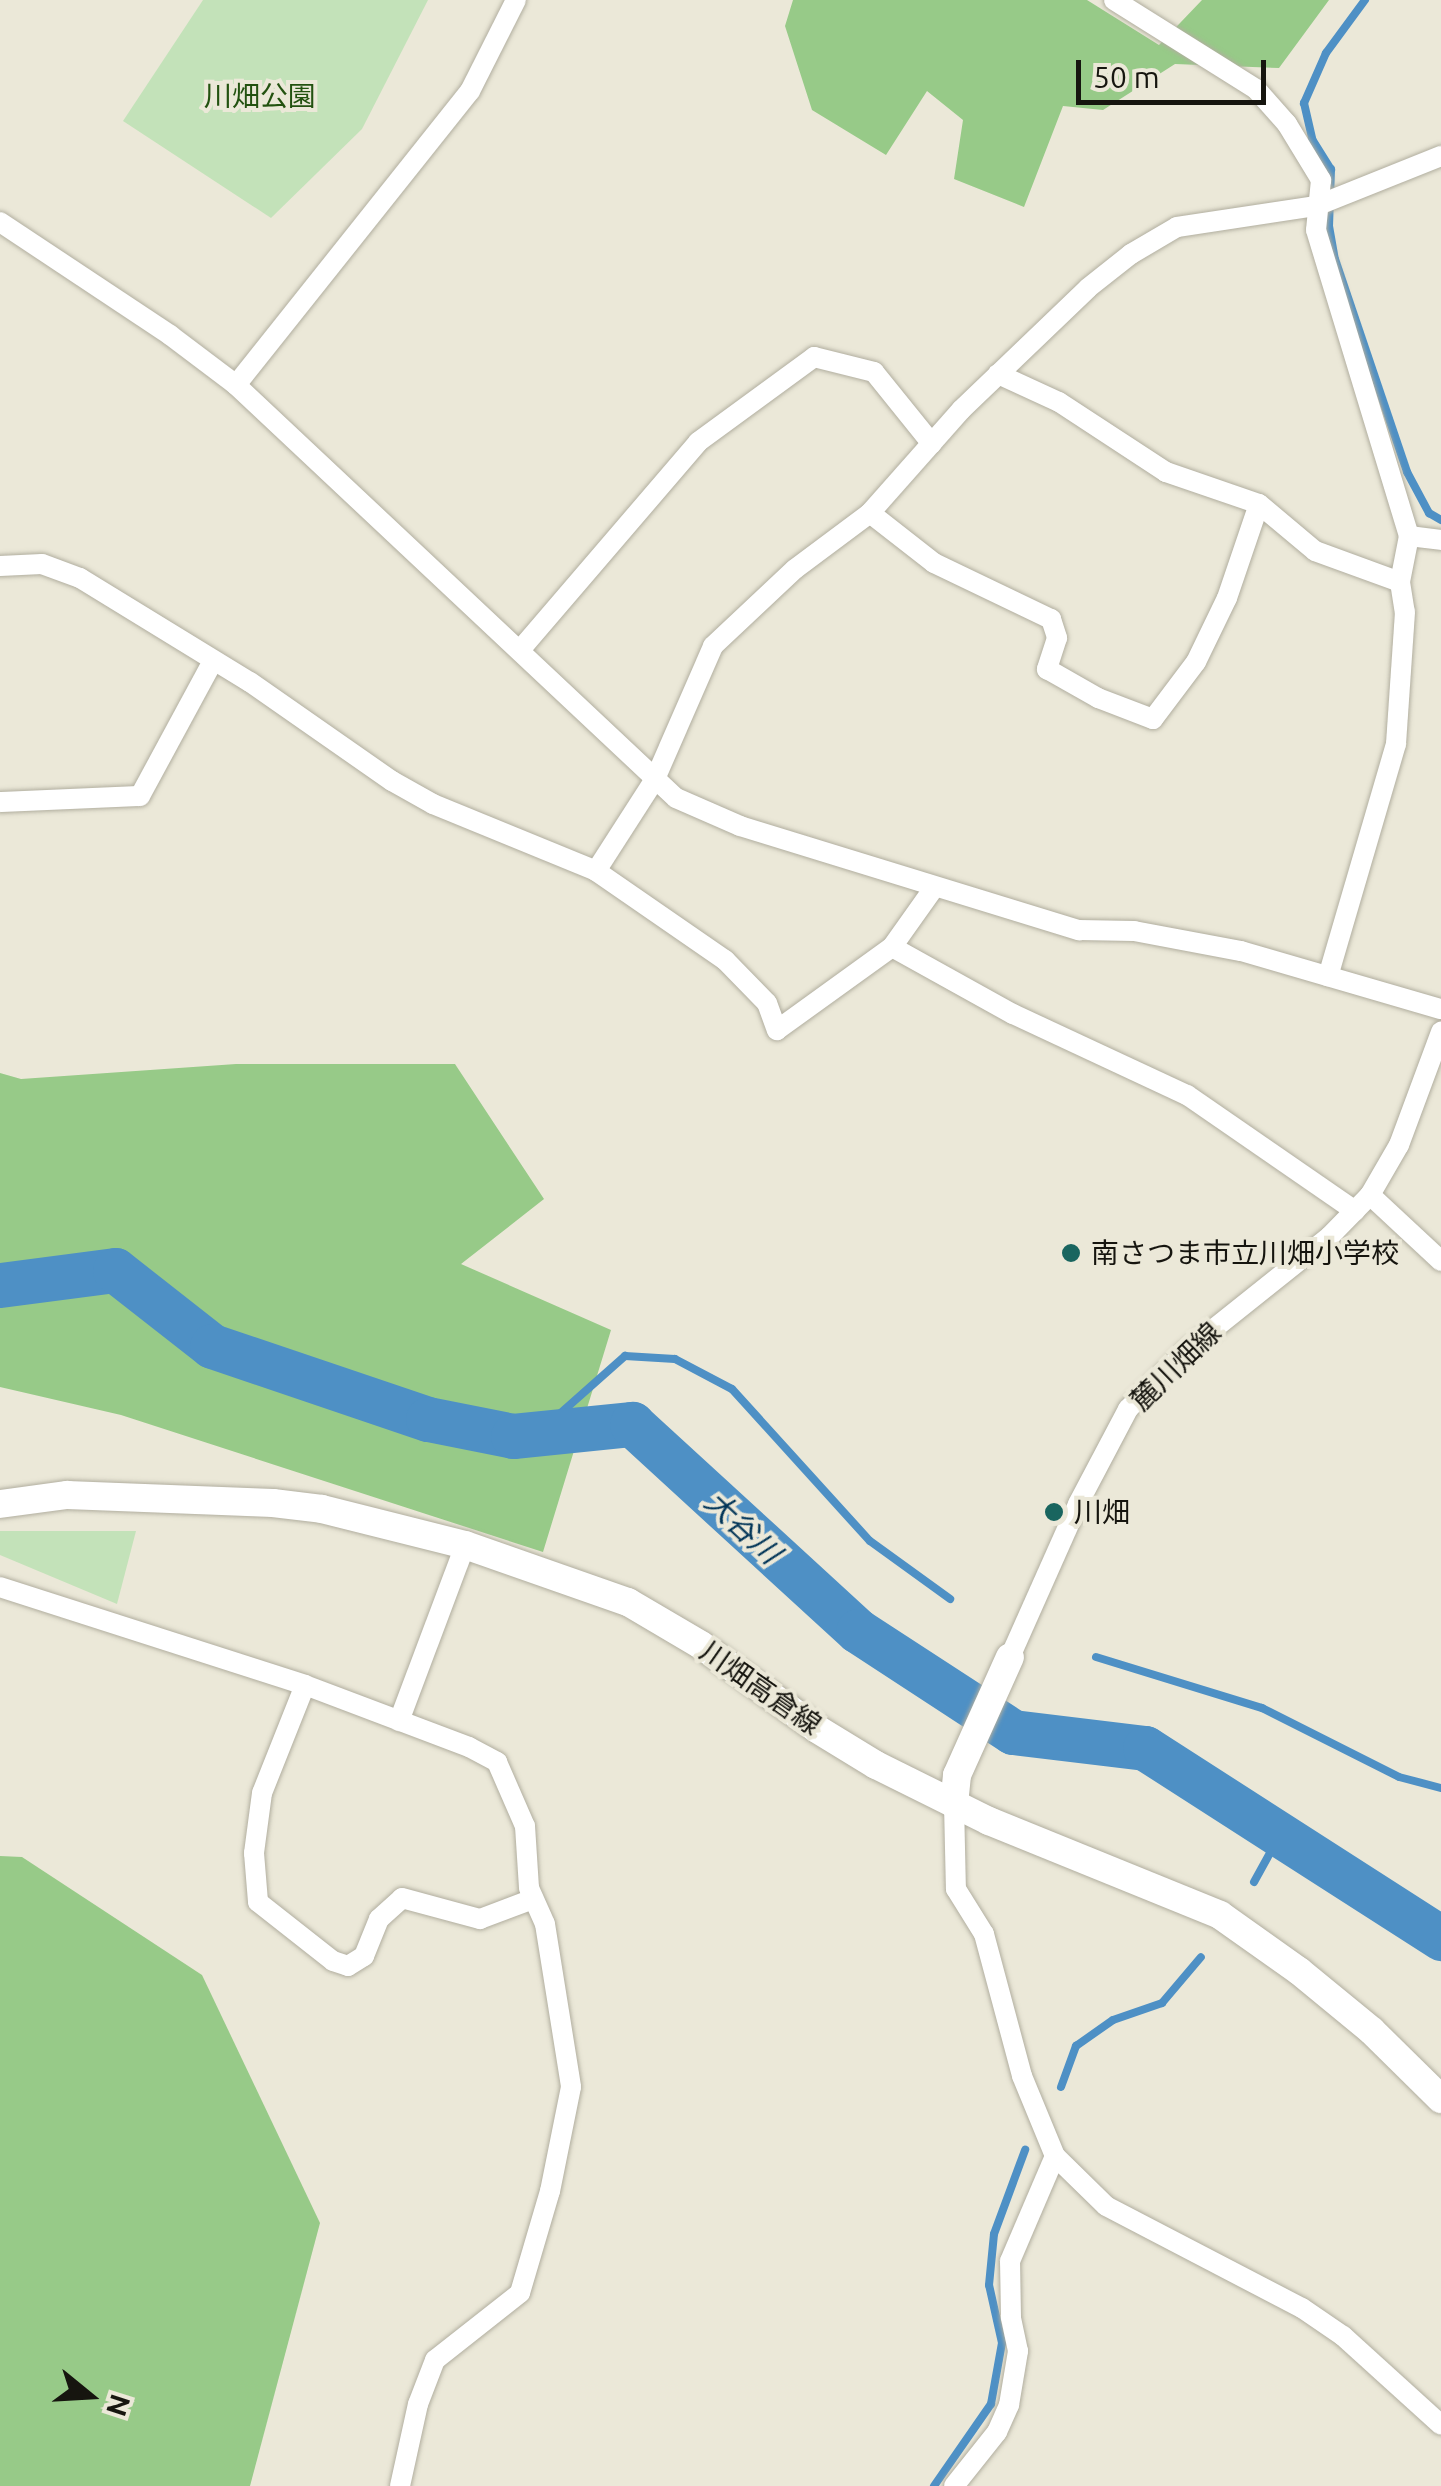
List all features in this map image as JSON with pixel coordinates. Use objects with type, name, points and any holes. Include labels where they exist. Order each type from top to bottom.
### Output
[{"type":"street","points":[[236,384],[470,91],[516,0]]},
{"type":"street","points":[[1114,0],[1256,88],[1287,124],[1321,180],[1316,230],[1408,536],[1400,582],[1405,612],[1391,770],[1328,976]]},
{"type":"street","points":[[596,871],[654,779],[714,646],[796,569],[870,513],[998,374],[1088,288],[1131,254],[1177,227],[1316,206],[1441,156]]},
{"type":"street","points":[[0,222],[128,306],[236,384],[676,798],[740,826],[1079,930],[1134,931],[1187,940],[1441,1009]]},
{"type":"street","points":[[520,650],[698,442],[814,358],[874,372],[932,444]]},
{"type":"street","points":[[998,374],[1059,402],[1166,472],[1259,504],[1316,551],[1400,582]]},
{"type":"street","points":[[870,513],[934,563],[1051,619],[1057,638],[1047,670],[1098,698],[1153,718],[1196,662],[1228,598],[1259,504]]},
{"type":"street","points":[[1408,536],[1441,540]]},
{"type":"street","points":[[0,566],[42,564],[60,568],[212,663],[250,682],[362,764],[434,804],[596,871],[724,960],[766,1003],[778,1030],[892,947],[934,888]]},
{"type":"street","points":[[0,802],[140,796],[212,663]]},
{"type":"street","points":[[892,947],[1013,1014],[1187,1095],[1363,1203],[1441,1261]]},
{"type":"street","name":"麓川畑線","points":[[954,1804],[957,1775],[1078,1504],[1128,1409],[1186,1351],[1363,1203],[1398,1144],[1441,1032]]},
{"type":"street","name":"川畑高倉線","points":[[0,1504],[67,1496],[273,1502],[393,1524],[628,1602],[701,1645],[832,1738],[954,1804],[1220,1915],[1299,1970],[1372,2031],[1441,2099]]},
{"type":"street","points":[[399,1721],[465,1545]]},
{"type":"street","points":[[0,1587],[304,1685],[497,1762],[525,1826],[533,1899],[544,1924],[571,2087],[550,2192],[520,2293],[435,2360],[418,2404],[400,2486]]},
{"type":"street","points":[[304,1685],[262,1793],[254,1853],[258,1902],[333,1961],[348,1966],[364,1956],[379,1920],[402,1898],[480,1919],[533,1899]]},
{"type":"street","points":[[954,1804],[956,1888],[984,1934],[1022,2076],[1055,2156],[1106,2206],[1302,2308],[1344,2336],[1441,2426]]},
{"type":"street","points":[[954,2486],[997,2432],[1009,2405],[1018,2351],[1011,2318],[1010,2261],[1055,2156]]},
{"type":"green space","name":"川畑公園","points":[[203,0],[428,0],[362,129],[271,218],[123,121]]},
{"type":"green space","points":[[793,0],[1087,0],[1159,45],[1202,0],[1329,0],[1279,68],[1175,64],[1103,110],[1063,106],[1024,207],[954,179],[963,120],[927,91],[886,155],[812,110],[785,26]]},
{"type":"green space","points":[[236,1064],[455,1064],[544,1199],[461,1264],[611,1330],[543,1552],[121,1415],[0,1387],[0,1073],[21,1079]]},
{"type":"green space","points":[[0,1531],[136,1531],[117,1604],[0,1555]]},
{"type":"green space","points":[[0,1856],[22,1857],[202,1975],[320,2223],[250,2486],[0,2486]]},
{"type":"waterway","points":[[1365,0],[1326,53],[1304,103],[1312,139],[1331,169],[1329,226],[1335,259],[1407,472],[1429,513],[1441,520]]},
{"type":"waterway","name":"大谷川","points":[[0,1285],[115,1270],[212,1346],[428,1419],[513,1436],[632,1424],[858,1631],[1013,1732],[1145,1748],[1441,1938]]},
{"type":"waterway","points":[[537,1434],[625,1356],[675,1359],[732,1389],[870,1541],[950,1599]]},
{"type":"waterway","points":[[1096,1657],[1262,1708],[1399,1777],[1441,1788]]},
{"type":"waterway","points":[[1254,1882],[1281,1833]]},
{"type":"waterway","points":[[1061,2087],[1076,2046],[1113,2020],[1162,2003],[1201,1957]]},
{"type":"waterway","points":[[934,2486],[991,2404],[1002,2343],[989,2285],[994,2234],[1025,2150]]},
{"type":"place","name":"南さつま市立川畑小学校","points":[[1071,1253]]},
{"type":"place","name":"川畑","points":[[1054,1512]]}]
